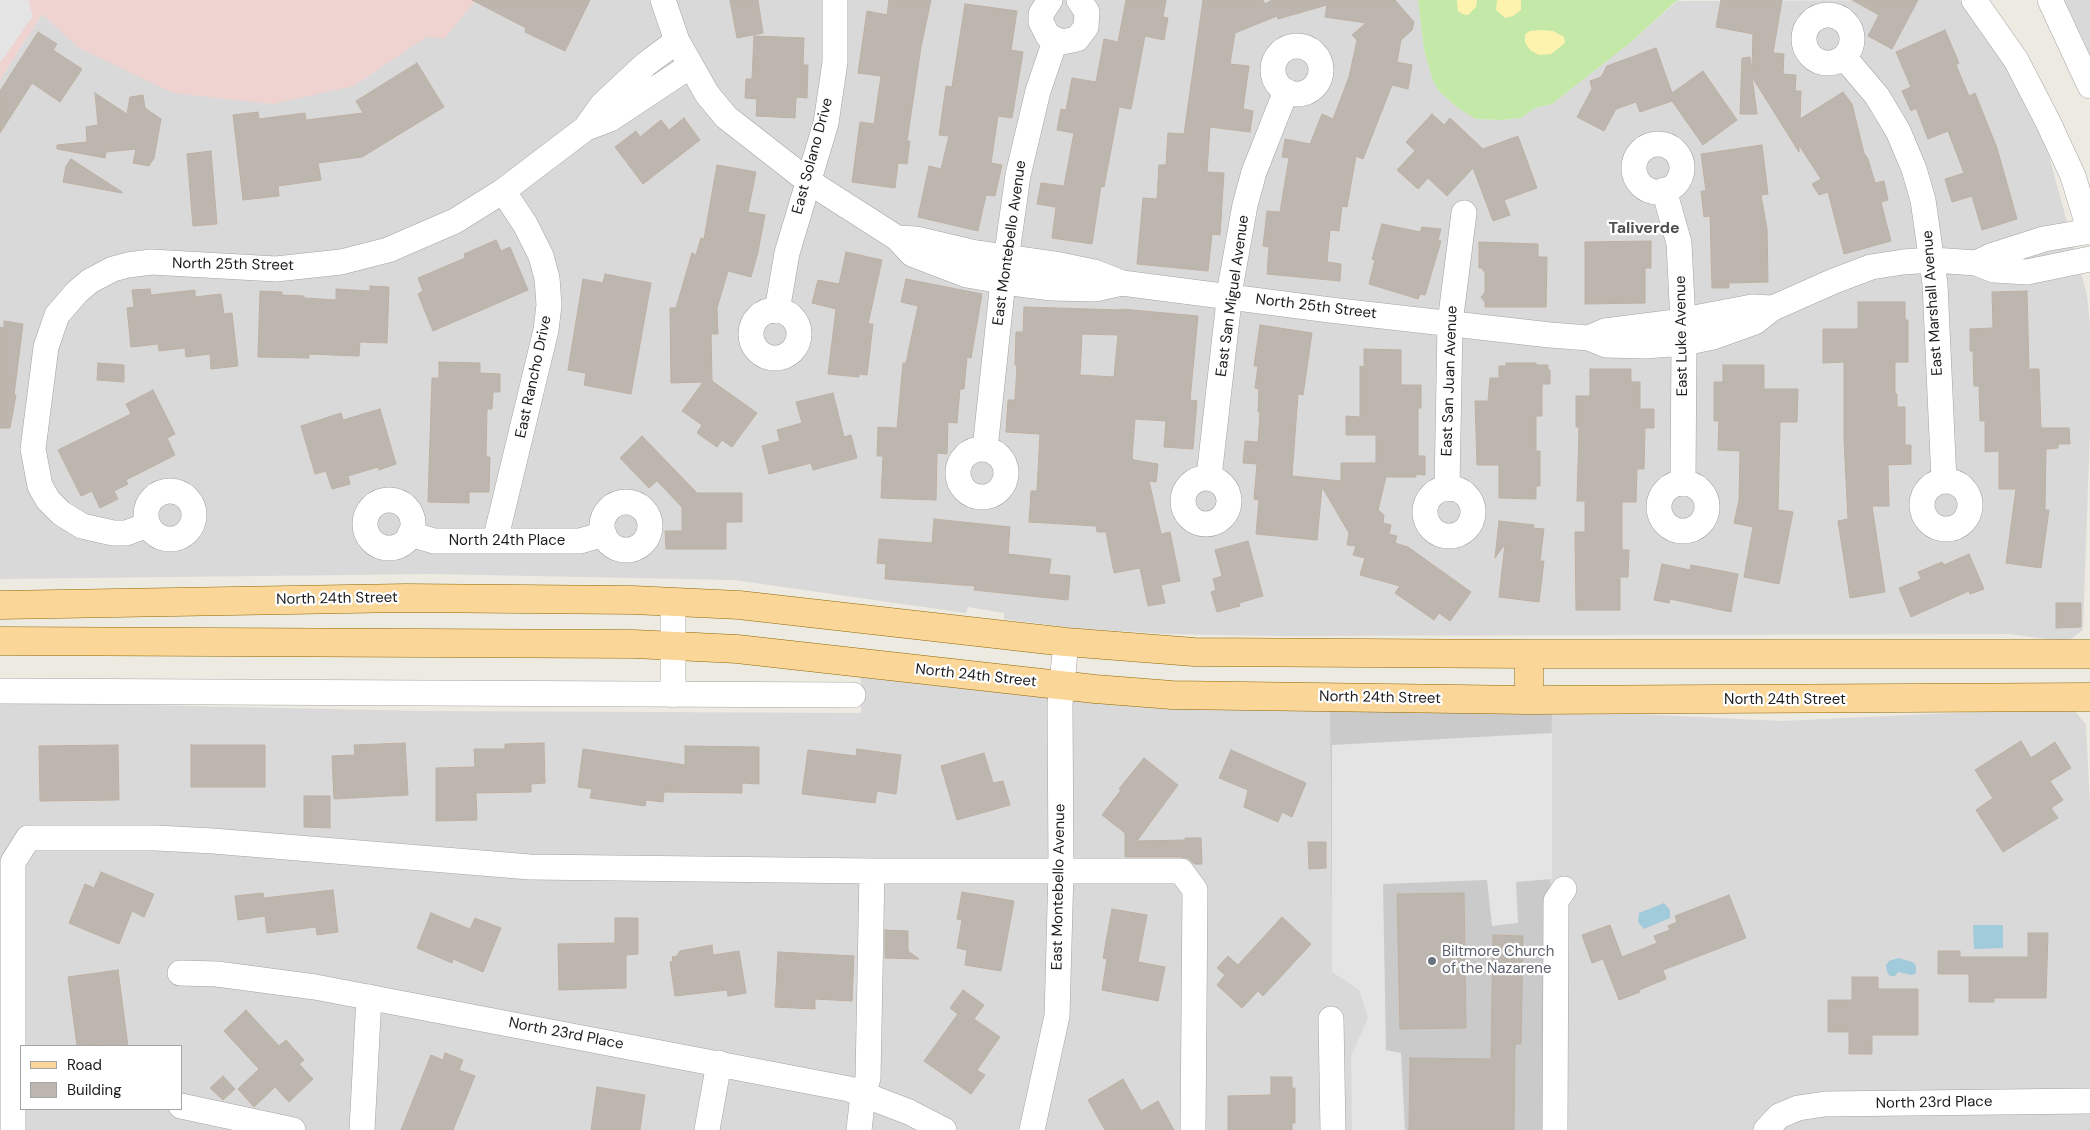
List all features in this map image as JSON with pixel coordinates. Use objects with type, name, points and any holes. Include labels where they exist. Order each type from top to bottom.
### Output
[{"type":"main road","name":"North 24th Street","points":[[0,605],[406,598],[606,600],[739,605],[1066,642],[1210,652],[2090,654]]},
{"type":"main road","name":"North 24th Street","points":[[0,640],[408,642],[673,646],[737,649],[1062,685],[1172,695],[1529,700],[2090,697]]},
{"type":"main road","points":[[1529,654],[1529,700]]},
{"type":"street","points":[[663,0],[677,41]]},
{"type":"street","name":"East Solano Drive","points":[[777,311],[787,254],[826,123],[835,47],[835,0]]},
{"type":"street","points":[[1050,0],[1041,14],[1041,22],[1048,36],[1055,40],[1070,42],[1083,34],[1086,27],[1087,12],[1079,0]]},
{"type":"street","points":[[1974,0],[2016,60],[2048,122],[2073,176],[2090,231],[2044,239],[1991,256],[1976,263]]},
{"type":"street","points":[[2050,0],[2090,86]]},
{"type":"street","name":"East Montebello Avenue","points":[[985,449],[1005,269],[1025,140],[1038,91],[1055,40]]},
{"type":"street","name":"North 25th Street","points":[[586,128],[602,105],[646,64],[677,41],[707,94],[726,117],[808,181],[897,238],[916,239],[971,252],[1005,269],[1094,272],[1122,283],[1230,297],[1550,335],[1589,338],[1605,331],[1684,332]]},
{"type":"street","name":"East Marshall Avenue","points":[[1844,57],[1877,96],[1898,131],[1911,161],[1923,200],[1933,260],[1944,481]]},
{"type":"street","name":"North 25th Street","points":[[148,525],[126,533],[113,533],[82,526],[61,513],[48,500],[40,486],[33,449],[46,347],[57,315],[77,292],[90,281],[113,269],[151,262],[276,269],[341,262],[388,250],[455,221],[503,191],[586,128],[610,119],[690,66]]},
{"type":"street","name":"East San Miguel Avenue","points":[[1209,477],[1230,297],[1246,204],[1254,172],[1286,91]]},
{"type":"street","points":[[2048,122],[2090,177]]},
{"type":"street","name":"East Luke Avenue","points":[[1664,190],[1679,243],[1684,332],[1683,484]]},
{"type":"street","name":"East Rancho Drive","points":[[495,541],[546,330],[549,304],[547,278],[541,256],[525,224],[503,191]]},
{"type":"street","name":"East San Juan Avenue","points":[[1446,489],[1450,323],[1464,213]]},
{"type":"street","points":[[1684,332],[1752,307],[1773,308],[1871,267],[1933,260],[1976,263],[1994,270],[2027,272],[2090,259]]},
{"type":"street","name":"North 24th Place","points":[[410,534],[434,541],[580,541],[604,534]]},
{"type":"street","points":[[673,602],[673,695]]},
{"type":"street","name":"East Montebello Avenue","points":[[1032,1130],[1057,1016],[1061,871],[1060,704],[1066,642]]},
{"type":"street","points":[[0,690],[853,696]]},
{"type":"street","points":[[13,1130],[17,1070],[13,862],[28,838],[156,838],[530,867],[872,871],[1181,871],[1195,890],[1193,1130]]},
{"type":"street","points":[[859,1130],[863,1095],[868,1078],[872,871]]},
{"type":"street","points":[[1555,1130],[1556,901],[1564,889]]},
{"type":"street","name":"North 23rd Place","points":[[180,973],[217,974],[268,979],[849,1089],[863,1095],[878,1098],[944,1130]]},
{"type":"street","points":[[362,1130],[369,997]]},
{"type":"street","points":[[1331,1019],[1333,1130]]},
{"type":"street","points":[[707,1130],[719,1063]]},
{"type":"street","name":"North 23rd Place","points":[[1773,1123],[1798,1108],[1825,1104],[2090,1101]]},
{"type":"street","points":[[182,1106],[293,1130]]},
{"type":"shaded area","points":[[0,0],[476,0],[444,39],[426,37],[354,86],[273,104],[173,93],[79,48],[42,14],[0,80]]},
{"type":"shaded area","points":[[0,0],[28,0],[33,16],[0,63]]},
{"type":"shaded area","points":[[476,0],[1418,0],[1424,49],[1433,81],[1439,91],[1476,119],[1502,120],[1521,118],[1535,108],[1552,104],[1631,42],[1677,1],[1960,0],[2009,67],[2043,134],[2087,295],[2090,325],[2090,428],[2083,630],[2067,642],[2010,634],[1279,636],[1168,634],[1073,628],[1004,619],[1004,613],[968,607],[966,613],[734,580],[432,574],[0,579],[0,80],[42,14],[79,48],[354,86]]},
{"type":"shaded area","points":[[2060,0],[2090,0],[2090,61]]},
{"type":"shaded area","points":[[861,677],[1030,694],[1330,711],[1332,972],[1360,990],[1368,1018],[1351,1056],[1352,1130],[0,1130],[0,702],[424,711],[861,713]]},
{"type":"shaded area","points":[[1552,710],[1781,721],[1975,712],[2075,711],[2086,725],[2090,806],[2090,1130],[1548,1130]]},
{"type":"shaded area","points":[[1552,710],[1548,1130],[1352,1130],[1351,1056],[1368,1018],[1359,990],[1332,972],[1330,711]]},
{"type":"shaded area","points":[[1552,733],[1552,879],[1516,882],[1518,923],[1492,926],[1487,880],[1383,884],[1386,1050],[1401,1053],[1405,1130],[1352,1130],[1351,1056],[1368,1018],[1359,990],[1332,972],[1332,745]]},
{"type":"green space","points":[[1418,0],[1680,0],[1676,1],[1631,42],[1552,104],[1535,108],[1521,118],[1502,120],[1476,119],[1458,108],[1439,91],[1433,81],[1424,49]]},
{"type":"sand","points":[[1457,0],[1477,0],[1476,7],[1468,15],[1463,14],[1458,11]]},
{"type":"sand","points":[[1497,0],[1521,0],[1521,10],[1513,16],[1505,18],[1496,10]]},
{"type":"sand","points":[[1530,31],[1553,31],[1564,37],[1565,43],[1551,54],[1539,55],[1530,50],[1525,42],[1525,34]]},
{"type":"water","points":[[1664,903],[1670,910],[1670,918],[1644,929],[1638,922],[1639,913]]},
{"type":"water","points":[[1973,925],[2003,925],[2003,948],[1974,949]]},
{"type":"water","points":[[1898,958],[1913,962],[1916,966],[1916,973],[1912,975],[1898,972],[1895,976],[1890,976],[1886,965],[1889,961]]},
{"type":"building","points":[[472,0],[590,0],[565,51],[525,32],[526,28]]},
{"type":"building","points":[[730,0],[758,0],[763,33],[737,38]]},
{"type":"building","points":[[889,0],[931,0],[921,47],[907,141],[910,141],[907,164],[898,163],[895,188],[852,182],[860,122],[874,124],[881,76],[858,73],[867,11],[887,15]]},
{"type":"building","points":[[1126,0],[1166,0],[1163,17],[1168,18],[1164,40],[1145,36],[1131,109],[1119,107],[1104,187],[1101,186],[1092,244],[1052,238],[1056,207],[1037,204],[1041,183],[1064,186],[1074,133],[1057,130],[1061,109],[1066,110],[1072,78],[1096,82],[1104,39],[1118,42]]},
{"type":"building","points":[[1203,0],[1263,0],[1265,4],[1272,0],[1395,0],[1414,22],[1412,30],[1401,40],[1397,62],[1412,65],[1408,89],[1392,85],[1363,159],[1356,156],[1347,207],[1342,206],[1339,231],[1330,230],[1327,262],[1341,264],[1340,281],[1267,274],[1269,247],[1263,246],[1267,211],[1280,212],[1289,158],[1282,157],[1285,139],[1310,144],[1322,114],[1333,119],[1349,77],[1357,40],[1352,35],[1366,23],[1325,17],[1327,5],[1278,19],[1277,16],[1235,33],[1230,64],[1249,66],[1243,109],[1253,111],[1250,132],[1210,127],[1207,172],[1224,173],[1220,235],[1212,234],[1208,271],[1137,264],[1143,198],[1157,199],[1159,165],[1166,165],[1168,133],[1184,134]]},
{"type":"building","points":[[1721,0],[1782,0],[1773,53],[1784,54],[1783,74],[1796,75],[1795,91],[1801,91],[1800,119],[1843,92],[1852,104],[1864,153],[1868,159],[1875,183],[1884,181],[1888,200],[1881,202],[1891,241],[1844,254],[1828,192],[1819,195],[1812,184],[1821,179],[1799,145],[1799,152],[1752,77],[1757,114],[1740,114],[1742,58],[1750,57],[1752,72],[1753,34],[1716,27]]},
{"type":"building","points":[[1852,0],[1918,0],[1892,49],[1868,36],[1879,15]]},
{"type":"building","points":[[965,4],[1017,11],[1011,50],[1023,52],[1012,118],[998,116],[991,163],[1002,165],[995,196],[986,195],[978,231],[918,217],[929,166],[941,169],[949,136],[939,135],[946,86],[952,87]]},
{"type":"building","points":[[1945,30],[1959,63],[1956,65],[1969,96],[1975,93],[1997,148],[2017,219],[1982,230],[1972,196],[1952,202],[1945,179],[1964,173],[1948,131],[1928,139],[1916,108],[1911,111],[1902,91],[1911,87],[1896,52]]},
{"type":"building","points":[[38,32],[57,44],[53,50],[82,69],[60,102],[32,83],[0,133],[0,91]]},
{"type":"building","points":[[754,36],[804,38],[803,65],[808,65],[807,98],[796,97],[795,118],[756,116],[757,99],[745,98],[746,79],[752,79]]},
{"type":"building","points":[[1656,48],[1672,93],[1703,71],[1737,120],[1703,145],[1672,101],[1640,112],[1636,102],[1616,109],[1604,131],[1577,117],[1592,89],[1590,81],[1601,77],[1607,66]]},
{"type":"building","points":[[417,63],[444,107],[362,157],[318,163],[321,180],[278,186],[279,196],[243,200],[233,115],[258,112],[259,119],[305,113],[306,120],[363,113],[356,101]]},
{"type":"building","points":[[95,93],[127,114],[130,97],[143,95],[145,108],[161,119],[154,158],[149,166],[133,163],[136,149],[106,152],[105,158],[57,149],[57,145],[87,142],[86,127],[98,125]]},
{"type":"building","points":[[1432,114],[1444,125],[1450,118],[1483,149],[1518,136],[1537,188],[1504,200],[1510,215],[1493,221],[1473,168],[1447,196],[1428,178],[1418,189],[1397,170],[1415,151],[1406,142]]},
{"type":"building","points":[[684,118],[700,140],[643,184],[615,147],[636,131],[640,137],[661,120],[669,130]]},
{"type":"building","points":[[1762,145],[1768,194],[1761,195],[1767,229],[1768,282],[1729,283],[1729,288],[1712,288],[1710,216],[1704,217],[1701,191],[1706,191],[1701,154]]},
{"type":"building","points":[[211,151],[217,224],[193,226],[187,154]]},
{"type":"building","points":[[71,159],[122,193],[63,182],[66,166]]},
{"type":"building","points":[[717,165],[756,172],[748,212],[765,215],[751,277],[728,271],[717,308],[718,334],[711,334],[712,381],[757,413],[732,447],[722,440],[717,447],[697,433],[702,425],[682,411],[703,382],[671,383],[670,308],[676,308],[692,253],[696,255],[701,238],[704,239]]},
{"type":"building","points":[[1382,224],[1420,232],[1422,227],[1441,229],[1438,240],[1441,241],[1425,295],[1420,294],[1418,299],[1369,284],[1375,260],[1372,259]]},
{"type":"building","points":[[496,240],[501,251],[510,247],[528,290],[433,331],[418,294],[423,291],[418,278],[465,258],[464,254]]},
{"type":"building","points":[[1651,241],[1651,268],[1645,268],[1645,303],[1585,304],[1585,242]]},
{"type":"building","points":[[1479,242],[1538,244],[1538,257],[1547,257],[1546,307],[1485,307],[1485,302],[1481,297],[1485,292],[1485,271],[1483,271],[1483,268],[1479,268]]},
{"type":"building","points":[[846,252],[882,260],[868,324],[873,324],[867,375],[859,374],[859,377],[828,374],[836,309],[812,303],[818,280],[839,284]]},
{"type":"building","points":[[605,274],[651,283],[631,394],[584,385],[586,373],[568,370],[583,279],[603,283]]},
{"type":"building","points":[[906,279],[982,294],[971,358],[967,357],[964,389],[960,389],[957,423],[948,422],[947,454],[937,453],[936,500],[881,498],[883,456],[877,456],[878,427],[897,428],[903,363],[906,363],[918,306],[901,302]]},
{"type":"building","points":[[370,286],[389,287],[387,343],[360,342],[359,356],[309,354],[309,358],[258,357],[260,291],[282,292],[282,295],[304,296],[304,298],[336,300],[336,289],[370,291]]},
{"type":"building","points":[[150,289],[151,295],[195,290],[195,297],[221,294],[224,314],[232,313],[238,366],[211,369],[210,354],[186,357],[185,348],[159,351],[158,344],[131,347],[127,308],[134,307],[132,290]]},
{"type":"building","points":[[2027,291],[2029,369],[2039,369],[2041,428],[2069,428],[2070,444],[2058,444],[2058,448],[2046,449],[2045,510],[2049,510],[2041,568],[2006,563],[2016,489],[1999,489],[1999,451],[1985,452],[1985,421],[1980,421],[1979,386],[1974,386],[1973,351],[1970,351],[1970,329],[1993,328],[1992,292]]},
{"type":"building","points":[[1858,302],[1905,302],[1905,320],[1908,320],[1908,362],[1895,362],[1895,394],[1897,394],[1897,407],[1905,407],[1905,445],[1911,445],[1911,464],[1888,465],[1889,506],[1872,506],[1885,592],[1850,598],[1838,521],[1848,519],[1844,440],[1844,362],[1823,363],[1823,329],[1858,329]]},
{"type":"building","points":[[1024,307],[1121,309],[1198,316],[1190,400],[1197,401],[1193,449],[1164,447],[1166,421],[1135,419],[1132,458],[1158,464],[1156,482],[1149,481],[1161,534],[1170,532],[1180,581],[1161,585],[1165,603],[1148,606],[1140,568],[1114,573],[1106,532],[1097,532],[1096,526],[1029,522],[1031,491],[1037,491],[1040,434],[1006,432],[1008,400],[1015,400],[1016,332],[1023,332]],"holes":[[[1082,334],[1118,335],[1114,377],[1080,375]]]},
{"type":"building","points":[[4,321],[23,324],[14,395],[16,395],[10,428],[0,428],[0,327],[4,328]]},
{"type":"building","points":[[1260,325],[1312,333],[1303,395],[1298,394],[1292,476],[1341,481],[1341,463],[1376,463],[1376,435],[1346,435],[1346,416],[1360,417],[1360,366],[1364,367],[1364,349],[1401,350],[1401,385],[1421,385],[1421,408],[1418,408],[1418,456],[1425,456],[1425,475],[1416,474],[1416,477],[1386,477],[1378,510],[1384,515],[1383,523],[1391,525],[1389,534],[1397,536],[1395,543],[1408,547],[1471,592],[1450,621],[1439,613],[1434,620],[1395,593],[1400,586],[1360,575],[1365,558],[1353,555],[1356,546],[1347,545],[1349,533],[1322,487],[1317,540],[1256,534],[1259,500],[1254,499],[1257,464],[1243,463],[1245,441],[1258,442],[1259,389],[1255,388],[1258,366],[1254,366]]},
{"type":"building","points":[[439,362],[480,363],[480,373],[500,374],[500,392],[493,392],[492,409],[487,409],[486,457],[490,457],[489,492],[469,492],[469,503],[428,502],[432,378],[439,378]]},
{"type":"building","points":[[98,363],[124,365],[124,382],[97,380]]},
{"type":"building","points":[[1506,363],[1536,363],[1536,365],[1548,365],[1548,370],[1550,370],[1550,384],[1542,384],[1542,416],[1536,416],[1536,451],[1540,451],[1540,486],[1536,486],[1536,499],[1499,498],[1499,465],[1477,465],[1475,401],[1488,401],[1490,378],[1499,378],[1499,366],[1506,366]]},
{"type":"building","points":[[1723,365],[1764,365],[1764,389],[1798,389],[1797,422],[1780,422],[1778,510],[1793,512],[1779,584],[1744,577],[1753,527],[1734,523],[1739,500],[1740,451],[1718,450],[1719,421],[1714,421],[1714,382],[1723,382]]},
{"type":"building","points":[[1590,369],[1631,369],[1631,382],[1640,382],[1640,409],[1654,409],[1654,428],[1645,428],[1644,469],[1637,469],[1636,502],[1622,502],[1622,550],[1629,550],[1628,577],[1620,577],[1620,610],[1576,610],[1575,532],[1585,532],[1585,501],[1577,501],[1579,427],[1576,427],[1576,396],[1590,396]]},
{"type":"building","points":[[153,390],[175,434],[167,438],[175,455],[126,480],[128,484],[114,491],[118,499],[100,508],[92,491],[81,496],[58,450],[131,414],[126,404]]},
{"type":"building","points":[[833,393],[844,437],[851,435],[857,458],[813,470],[811,463],[769,474],[762,446],[780,441],[777,430],[802,423],[796,402]]},
{"type":"building","points":[[380,409],[396,464],[379,470],[378,467],[348,476],[350,484],[332,489],[326,471],[315,474],[301,426],[341,413],[343,420]]},
{"type":"building","points":[[642,436],[697,493],[742,493],[742,522],[726,522],[726,549],[666,549],[665,531],[682,531],[682,507],[657,481],[649,488],[620,458]]},
{"type":"building","points":[[934,519],[1010,527],[1008,554],[1051,559],[1049,574],[1070,576],[1068,600],[974,590],[975,586],[885,579],[886,564],[877,563],[879,539],[932,543]]},
{"type":"building","points":[[1499,521],[1534,525],[1533,528],[1544,529],[1540,561],[1544,561],[1539,602],[1499,597],[1505,544],[1495,558]]},
{"type":"building","points":[[1248,541],[1263,596],[1239,603],[1240,606],[1217,612],[1211,592],[1216,590],[1213,579],[1222,576],[1215,550]]},
{"type":"building","points":[[1969,554],[1984,589],[1970,594],[1969,591],[1911,617],[1899,588],[1921,579],[1918,572],[1942,562],[1944,565]]},
{"type":"building","points":[[1662,564],[1690,570],[1691,565],[1738,574],[1731,612],[1670,599],[1669,603],[1654,600]]},
{"type":"building","points":[[2056,603],[2081,603],[2081,627],[2056,628]]},
{"type":"building","points":[[2021,741],[2031,758],[2055,742],[2071,768],[2050,781],[2063,800],[2051,808],[2058,818],[2003,852],[1976,810],[1993,798],[1975,770]]},
{"type":"building","points":[[405,743],[408,795],[334,799],[332,756],[355,755],[354,745]]},
{"type":"building","points":[[544,743],[545,783],[531,784],[531,792],[476,793],[477,820],[436,821],[436,768],[475,767],[474,749],[505,749],[505,744]]},
{"type":"building","points":[[118,745],[119,800],[40,801],[39,746]]},
{"type":"building","points":[[191,745],[265,745],[265,787],[191,787]]},
{"type":"building","points":[[685,746],[759,747],[759,784],[742,783],[742,793],[664,792],[663,802],[646,800],[645,806],[590,798],[592,789],[578,787],[583,749],[685,765]]},
{"type":"building","points":[[857,749],[901,755],[896,794],[877,791],[875,803],[802,794],[808,750],[856,756]]},
{"type":"building","points":[[1231,750],[1306,783],[1292,817],[1282,812],[1278,822],[1244,807],[1248,790],[1219,778]]},
{"type":"building","points":[[984,753],[993,783],[1003,781],[1010,805],[957,820],[941,766]]},
{"type":"building","points":[[1144,758],[1178,785],[1137,841],[1201,838],[1202,864],[1194,864],[1188,858],[1181,857],[1125,857],[1125,833],[1102,815],[1121,790],[1119,789]]},
{"type":"building","points":[[304,796],[330,796],[330,828],[304,827]]},
{"type":"building","points":[[1308,842],[1326,842],[1326,868],[1309,869]]},
{"type":"building","points":[[101,872],[154,894],[144,917],[132,911],[119,944],[69,923],[85,884],[94,888]]},
{"type":"building","points":[[333,890],[338,932],[317,935],[316,927],[267,933],[265,916],[238,920],[235,896],[263,893],[264,898]]},
{"type":"building","points":[[962,892],[1014,901],[1001,971],[965,965],[967,950],[957,948],[962,920],[957,919]]},
{"type":"building","name":"Biltmore Church of the Nazarene","points":[[1464,893],[1466,1028],[1400,1029],[1397,894]]},
{"type":"building","points":[[1729,895],[1746,938],[1663,970],[1666,979],[1639,990],[1640,992],[1619,1000],[1603,959],[1592,963],[1582,935],[1610,925],[1622,957],[1657,943],[1654,936],[1670,930],[1668,926],[1677,922],[1675,916]]},
{"type":"building","points":[[1112,909],[1147,915],[1138,962],[1165,967],[1158,1001],[1102,990],[1107,959],[1103,958]]},
{"type":"building","points":[[431,913],[470,929],[475,918],[501,928],[483,972],[453,959],[452,963],[417,948]]},
{"type":"building","points":[[1282,917],[1311,944],[1263,996],[1258,991],[1242,1008],[1217,985],[1225,975],[1217,968],[1228,956],[1238,965]]},
{"type":"building","points":[[615,918],[638,918],[638,954],[626,955],[626,988],[559,990],[558,944],[615,943]]},
{"type":"building","points":[[885,930],[908,931],[908,951],[919,959],[885,958]]},
{"type":"building","points":[[2028,933],[2048,933],[2046,998],[1994,998],[1994,1002],[1969,1002],[1969,974],[1938,974],[1938,951],[1960,951],[1960,957],[2028,957]]},
{"type":"building","points":[[1493,935],[1523,936],[1521,1044],[1515,1044],[1514,1130],[1409,1130],[1410,1058],[1491,1059]]},
{"type":"building","points":[[712,945],[713,955],[739,951],[746,993],[728,996],[727,990],[675,996],[670,962],[673,961],[672,957],[677,956],[680,951]]},
{"type":"building","points":[[778,952],[854,956],[852,1001],[815,999],[815,1009],[775,1007]]},
{"type":"building","points":[[118,970],[128,1045],[77,1045],[68,977]]},
{"type":"building","points":[[1852,977],[1878,977],[1878,989],[1918,989],[1918,1035],[1872,1035],[1872,1054],[1849,1054],[1849,1032],[1828,1032],[1828,1000],[1852,1000]]},
{"type":"building","points":[[963,990],[984,1005],[974,1019],[1000,1037],[977,1070],[985,1075],[971,1094],[924,1061],[958,1014],[950,1008]]},
{"type":"building","points":[[246,1010],[279,1046],[286,1040],[304,1060],[299,1064],[313,1079],[289,1102],[275,1087],[254,1107],[238,1089],[259,1069],[224,1031]]},
{"type":"building","points":[[445,1053],[463,1060],[459,1070],[475,1076],[453,1130],[401,1130],[431,1055],[443,1060]]},
{"type":"building","points":[[223,1076],[235,1089],[223,1100],[210,1088]]},
{"type":"building","points":[[1271,1077],[1292,1077],[1292,1088],[1295,1088],[1295,1123],[1292,1123],[1292,1130],[1228,1130],[1228,1096],[1271,1095]]},
{"type":"building","points":[[1123,1079],[1141,1111],[1158,1101],[1174,1130],[1105,1130],[1088,1100]]},
{"type":"building","points":[[597,1087],[645,1095],[640,1130],[591,1130]]},
{"type":"place","name":"Biltmore Church of the Nazarene","points":[[1432,961]]},
{"type":"district","name":"Taliverde","points":[[1644,229]]}]
